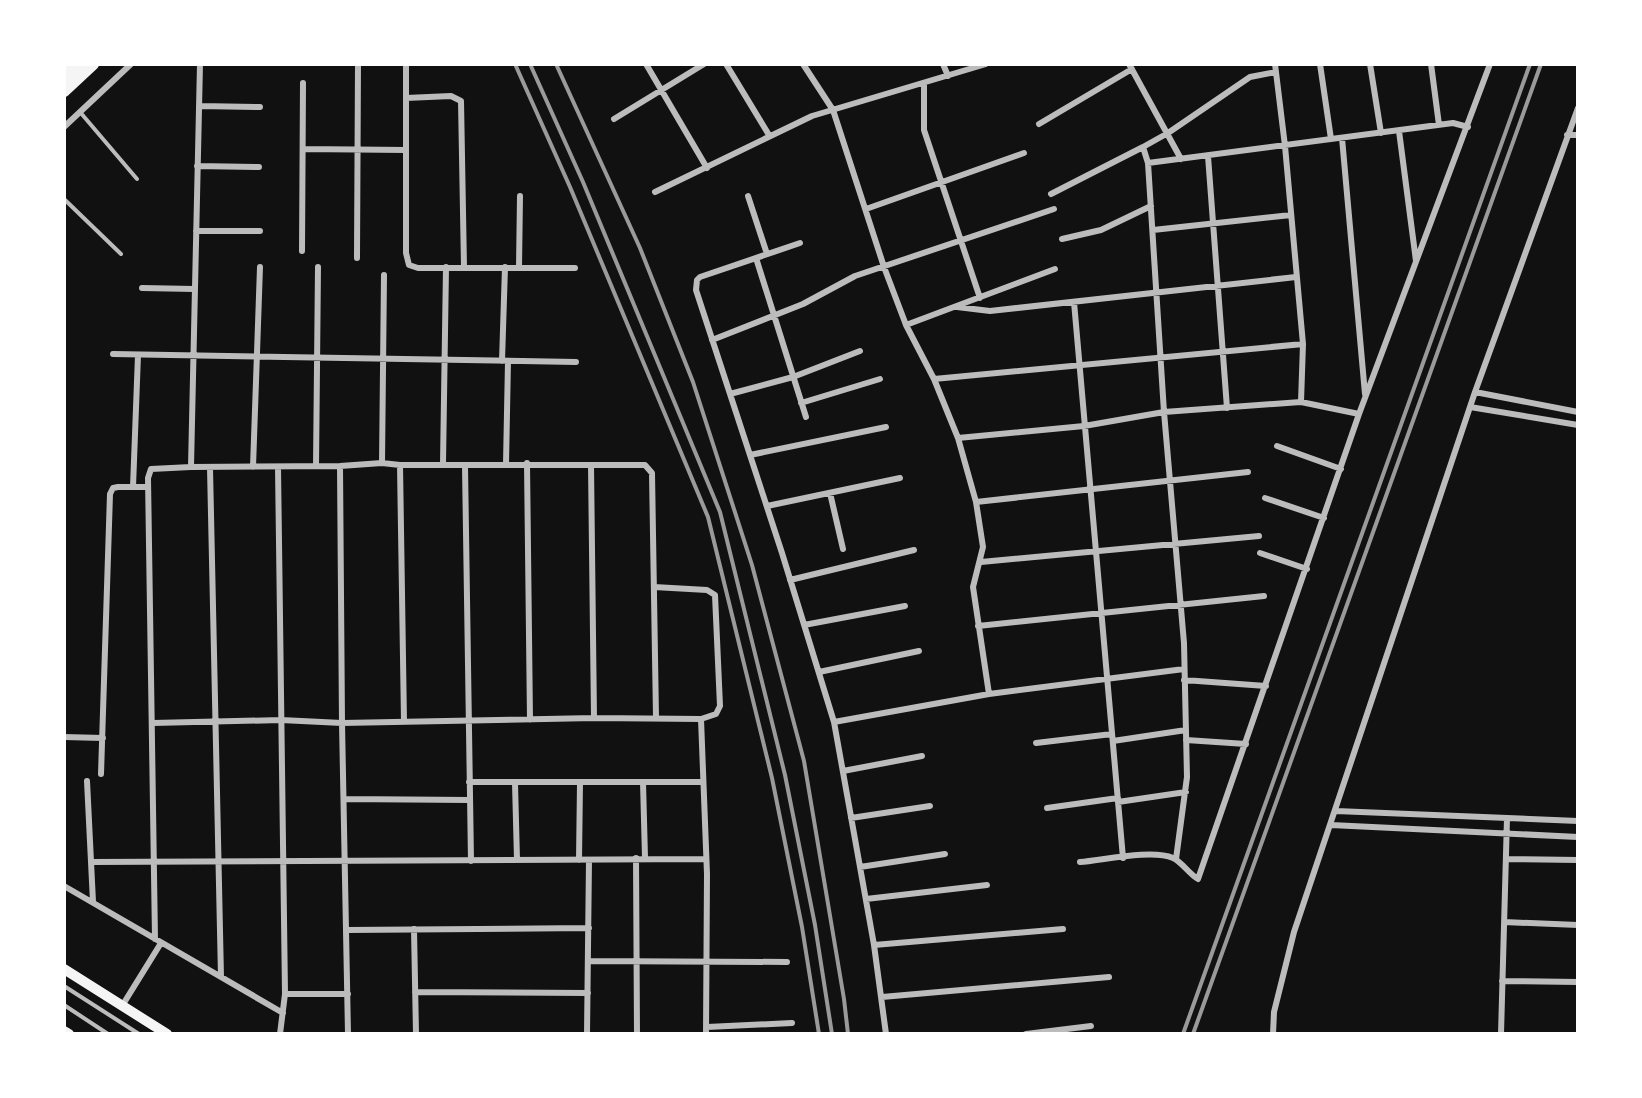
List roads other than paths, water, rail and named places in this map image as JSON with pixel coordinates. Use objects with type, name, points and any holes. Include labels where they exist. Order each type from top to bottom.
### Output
[{"type":"main road","points":[[64,76],[77,64]]},
{"type":"main road","points":[[64,92],[93,64]]},
{"type":"main road","points":[[64,969],[167,1034]]},
{"type":"main road","points":[[64,1031],[69,1034]]},
{"type":"street","points":[[64,127],[131,64]]},
{"type":"street","points":[[191,467],[200,64]]},
{"type":"street","points":[[357,258],[358,64]]},
{"type":"street","points":[[406,64],[407,260],[409,265],[418,268],[575,268]]},
{"type":"street","points":[[646,64],[707,168]]},
{"type":"street","points":[[614,118],[704,64]]},
{"type":"street","points":[[726,64],[769,135]]},
{"type":"street","points":[[803,64],[833,110],[884,267],[906,325],[934,379],[958,438],[976,502],[983,548],[973,587],[989,694]]},
{"type":"street","points":[[943,64],[948,76]]},
{"type":"street","points":[[655,192],[812,116],[986,64]]},
{"type":"street","points":[[1320,64],[1331,140]]},
{"type":"street","points":[[1371,64],[1381,133]]},
{"type":"street","points":[[1431,64],[1439,125]]},
{"type":"street","points":[[1080,862],[1160,854],[1176,859],[1188,873],[1198,879],[1359,414],[1490,64]]},
{"type":"street","points":[[1039,124],[1131,67],[1181,159]]},
{"type":"street","points":[[1051,194],[1168,134],[1250,77],[1276,68],[1303,344],[1301,402]]},
{"type":"street","points":[[302,251],[303,83]]},
{"type":"street","points":[[924,83],[923,123],[940,183],[980,298]]},
{"type":"street","points":[[406,98],[451,96],[461,101],[464,267]]},
{"type":"street","points":[[199,106],[260,107]]},
{"type":"street","points":[[1273,1034],[1274,1012],[1294,932],[1474,392],[1578,108]]},
{"type":"street","points":[[1148,164],[1453,123],[1468,127]]},
{"type":"street","points":[[1399,131],[1416,263]]},
{"type":"street","points":[[1567,135],[1578,135]]},
{"type":"street","points":[[1342,138],[1365,398]]},
{"type":"street","points":[[1143,147],[1148,164],[1185,681],[1186,792],[1176,859]]},
{"type":"street","points":[[303,149],[406,150]]},
{"type":"street","points":[[866,209],[1024,153]]},
{"type":"street","points":[[1208,156],[1227,408]]},
{"type":"street","points":[[197,166],[259,167]]},
{"type":"street","points":[[519,268],[520,196]]},
{"type":"street","points":[[748,196],[767,254]]},
{"type":"street","points":[[1062,239],[1101,230],[1151,206]]},
{"type":"street","points":[[712,340],[803,304],[855,276],[1054,209]]},
{"type":"street","points":[[1153,230],[1291,215]]},
{"type":"street","points":[[196,231],[260,231]]},
{"type":"street","points":[[800,243],[697,280],[696,290],[767,506],[834,722],[874,945],[886,1034]]},
{"type":"street","points":[[756,258],[806,417]]},
{"type":"street","points":[[253,467],[255,357],[260,267]]},
{"type":"street","points":[[316,466],[318,267]]},
{"type":"street","points":[[443,464],[446,267]]},
{"type":"street","points":[[505,267],[506,464]]},
{"type":"street","points":[[906,325],[1054,269]]},
{"type":"street","points":[[382,463],[381,358],[384,275]]},
{"type":"street","points":[[957,307],[990,311],[1296,277]]},
{"type":"street","points":[[142,288],[194,289]]},
{"type":"street","points":[[1074,302],[1123,858]]},
{"type":"street","points":[[934,379],[1303,344]]},
{"type":"street","points":[[730,394],[793,377],[860,351]]},
{"type":"street","points":[[113,354],[576,362]]},
{"type":"street","points":[[133,487],[138,355]]},
{"type":"street","points":[[801,403],[880,379]]},
{"type":"street","points":[[1474,392],[1578,412]]},
{"type":"street","points":[[958,438],[1084,426],[1164,412],[1301,402],[1359,414]]},
{"type":"street","points":[[1470,407],[1578,425]]},
{"type":"street","points":[[750,455],[886,427]]},
{"type":"street","points":[[1276,446],[1341,469]]},
{"type":"street","points":[[122,1005],[158,941],[153,862],[153,723],[148,487],[152,469],[340,466],[382,463],[465,466],[527,463],[641,464],[651,469],[656,717]]},
{"type":"street","points":[[527,463],[530,720]]},
{"type":"street","points":[[400,465],[404,722]]},
{"type":"street","points":[[591,465],[594,718]]},
{"type":"street","points":[[340,466],[348,1034]]},
{"type":"street","points":[[465,466],[471,861]]},
{"type":"street","points":[[278,467],[285,994],[280,1034]]},
{"type":"street","points":[[210,468],[221,977]]},
{"type":"street","points":[[976,502],[1248,472]]},
{"type":"street","points":[[767,506],[900,478]]},
{"type":"street","points":[[101,774],[110,494],[113,488],[148,487]]},
{"type":"street","points":[[830,493],[843,549]]},
{"type":"street","points":[[1265,498],[1324,518]]},
{"type":"street","points":[[981,562],[1095,549],[1259,536]]},
{"type":"street","points":[[790,580],[914,550]]},
{"type":"street","points":[[1260,553],[1306,569]]},
{"type":"street","points":[[153,723],[281,720],[342,723],[656,717],[701,719],[716,714],[720,706],[715,595],[707,590],[654,587]]},
{"type":"street","points":[[978,626],[1264,596]]},
{"type":"street","points":[[804,625],[905,606]]},
{"type":"street","points":[[819,672],[919,651]]},
{"type":"street","points":[[834,722],[989,694],[1184,669]]},
{"type":"street","points":[[1185,681],[1266,686]]},
{"type":"street","points":[[701,719],[707,874],[707,1030],[792,1023]]},
{"type":"street","points":[[1036,743],[1186,730]]},
{"type":"street","points":[[64,737],[103,738]]},
{"type":"street","points":[[1186,740],[1246,744]]},
{"type":"street","points":[[843,771],[922,756]]},
{"type":"street","points":[[87,781],[93,902]]},
{"type":"street","points":[[469,782],[703,782]]},
{"type":"street","points":[[644,782],[645,858]]},
{"type":"street","points":[[515,783],[517,860]]},
{"type":"street","points":[[579,860],[580,783]]},
{"type":"street","points":[[1047,808],[1186,792]]},
{"type":"street","points":[[345,799],[469,800]]},
{"type":"street","points":[[851,818],[930,806]]},
{"type":"street","points":[[1336,811],[1578,821]]},
{"type":"street","points":[[1501,1034],[1508,818]]},
{"type":"street","points":[[1331,825],[1578,837]]},
{"type":"street","points":[[860,867],[945,854]]},
{"type":"street","points":[[636,858],[637,1034]]},
{"type":"street","points":[[92,862],[705,859]]},
{"type":"street","points":[[1506,859],[1578,860]]},
{"type":"street","points":[[587,1034],[589,860]]},
{"type":"street","points":[[866,899],[987,885]]},
{"type":"street","points":[[64,886],[283,1013]]},
{"type":"street","points":[[1504,922],[1578,925]]},
{"type":"street","points":[[347,930],[589,928]]},
{"type":"street","points":[[414,929],[416,1034]]},
{"type":"street","points":[[874,945],[1063,929]]},
{"type":"street","points":[[588,961],[787,962]]},
{"type":"street","points":[[882,997],[1109,977]]},
{"type":"street","points":[[1502,981],[1578,982]]},
{"type":"street","points":[[415,992],[588,993]]},
{"type":"street","points":[[285,994],[348,994]]},
{"type":"street","points":[[1026,1034],[1091,1026]]},
{"type":"lane","points":[[80,112],[137,179]]},
{"type":"lane","points":[[64,199],[121,254]]},
{"type":"lane","points":[[64,986],[139,1034]]},
{"type":"lane","points":[[64,1005],[108,1034]]},
{"type":"railway","points":[[515,64],[570,187],[708,517],[772,778],[802,927],[819,1034]]},
{"type":"railway","points":[[530,64],[583,182],[720,512],[785,775],[815,925],[832,1034]]},
{"type":"railway","points":[[556,64],[640,248],[693,382],[752,565],[804,761],[848,1034]]},
{"type":"railway","points":[[1183,1034],[1530,64]]},
{"type":"railway","points":[[1193,1034],[1541,64]]}]
